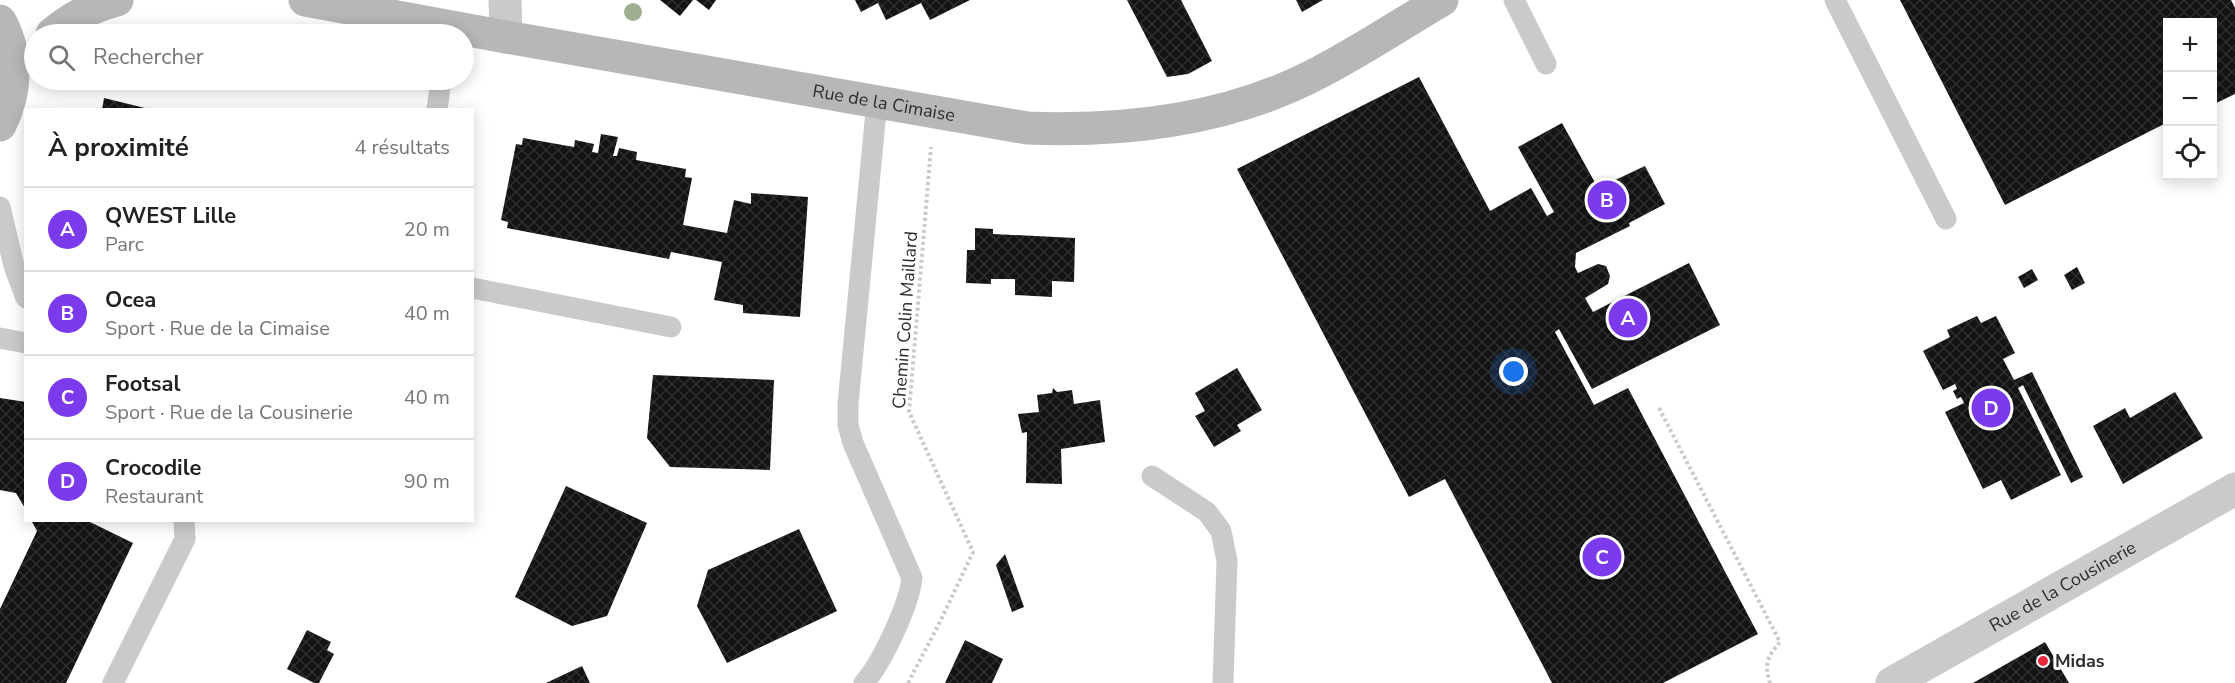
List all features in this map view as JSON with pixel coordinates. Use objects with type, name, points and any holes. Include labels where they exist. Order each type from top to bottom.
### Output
[{"type":"street","points":[[67,24],[85,12],[117,0]]},
{"type":"street","name":"Rue de la Cimaise","points":[[305,0],[416,24]]},
{"type":"street","points":[[506,0],[506,38]]},
{"type":"street","name":"Rue de la Cimaise","points":[[474,34],[1027,128],[1078,130],[1125,128],[1172,121],[1222,110],[1270,94],[1309,77],[1431,3]]},
{"type":"street","points":[[0,21],[12,52],[14,75],[5,111]]},
{"type":"street","points":[[5,111],[24,69]]},
{"type":"street","name":"Rue de la Cousinerie","points":[[1892,683],[2235,489]]},
{"type":"lane","points":[[1514,0],[1546,64]]},
{"type":"lane","points":[[1835,0],[1946,219]]},
{"type":"lane","points":[[437,108],[440,90]]},
{"type":"lane","points":[[864,683],[887,647],[911,589],[912,578],[859,460],[848,425],[848,404],[877,101]]},
{"type":"lane","points":[[0,207],[22,290]]},
{"type":"lane","points":[[0,256],[22,290]]},
{"type":"lane","points":[[474,288],[671,327]]},
{"type":"lane","points":[[0,338],[24,343]]},
{"type":"lane","points":[[1152,476],[1207,513],[1221,531],[1227,561],[1223,683]]},
{"type":"lane","points":[[112,683],[185,539],[184,522]]},
{"type":"path","name":"Chemin Colin Maillard","points":[[908,683],[973,552],[909,412],[934,111]]},
{"type":"path","points":[[1659,408],[1780,642],[1769,654],[1766,670],[1770,683]]},
{"type":"building","points":[[660,0],[693,0],[680,16]]},
{"type":"building","points":[[696,0],[716,0],[709,10]]},
{"type":"building","points":[[855,0],[970,0],[930,20],[921,3],[886,20],[878,3],[861,12]]},
{"type":"building","points":[[1127,0],[1181,0],[1212,61],[1188,74],[1167,77]]},
{"type":"building","points":[[1296,0],[1323,0],[1302,12]]},
{"type":"building","points":[[1900,0],[2231,0],[2235,8],[2235,94],[2217,103],[2217,18],[2163,18],[2163,125],[2005,205]]},
{"type":"building","points":[[1419,77],[1490,211],[1531,188],[1547,216],[1554,212],[1518,147],[1562,123],[1598,188],[1645,166],[1665,204],[1629,223],[1630,226],[1576,253],[1575,267],[1578,273],[1598,264],[1606,266],[1610,276],[1608,284],[1585,298],[1593,312],[1689,263],[1720,325],[1592,389],[1559,329],[1555,332],[1594,405],[1628,388],[1758,634],[1663,683],[1552,683],[1445,479],[1409,497],[1237,169]]},
{"type":"building","points":[[104,98],[145,108],[102,108]]},
{"type":"building","points":[[601,134],[618,137],[613,156],[617,156],[619,148],[637,152],[636,160],[686,169],[685,177],[692,178],[683,225],[727,233],[734,200],[751,204],[751,193],[808,197],[800,317],[743,313],[743,305],[714,300],[722,262],[671,252],[669,259],[507,228],[508,222],[501,220],[516,144],[522,145],[523,138],[574,147],[575,140],[594,144],[592,152],[598,153]]},
{"type":"building","points":[[975,228],[993,229],[993,234],[1075,238],[1074,282],[1052,281],[1052,297],[1015,295],[1015,279],[991,279],[991,284],[966,283],[967,250],[975,250]]},
{"type":"building","points":[[2077,267],[2085,283],[2072,290],[2064,275]]},
{"type":"building","points":[[2032,269],[2038,280],[2024,288],[2018,277]]},
{"type":"building","points":[[1977,316],[1981,323],[1996,316],[2015,353],[2003,359],[2014,380],[2032,372],[2083,477],[2071,483],[2023,385],[2018,388],[2061,475],[2011,500],[2001,480],[1983,489],[1945,412],[1964,403],[1961,397],[1957,399],[1953,391],[1957,389],[1955,384],[1943,390],[1923,351],[1950,337],[1947,330]]},
{"type":"building","points":[[1237,368],[1262,410],[1237,425],[1241,431],[1214,447],[1195,416],[1205,411],[1195,393]]},
{"type":"building","points":[[653,375],[774,380],[770,470],[670,467],[647,438]]},
{"type":"building","points":[[1053,388],[1057,392],[1072,390],[1074,404],[1100,400],[1105,442],[1061,449],[1062,484],[1026,483],[1027,432],[1022,433],[1018,414],[1039,412],[1037,395],[1052,393]]},
{"type":"building","points":[[2175,392],[2203,438],[2123,484],[2093,426],[2125,408],[2130,418]]},
{"type":"building","points":[[0,398],[24,402],[24,507],[16,493],[0,490]]},
{"type":"building","points":[[566,486],[647,523],[607,616],[572,626],[515,597]]},
{"type":"building","points":[[32,522],[90,522],[133,543],[66,683],[0,683],[0,609],[37,531]]},
{"type":"building","points":[[799,529],[837,611],[727,663],[697,606],[708,570]]},
{"type":"building","points":[[1005,554],[1024,607],[1012,612],[996,565]]},
{"type":"building","points":[[307,630],[331,642],[327,650],[334,654],[319,683],[314,683],[287,669]]},
{"type":"building","points":[[965,640],[1003,659],[992,683],[945,683]]},
{"type":"building","points":[[2045,642],[2069,683],[1973,683]]},
{"type":"building","points":[[582,666],[590,683],[546,683]]},
{"type":"place","name":"Ocea","points":[[1607,200]]},
{"type":"place","name":"QWEST Lille","points":[[1628,318]]},
{"type":"place","name":"Crocodile","points":[[1991,408]]},
{"type":"place","name":"Footsal","points":[[1602,557]]},
{"type":"place","name":"Midas","points":[[2043,661]]}]
